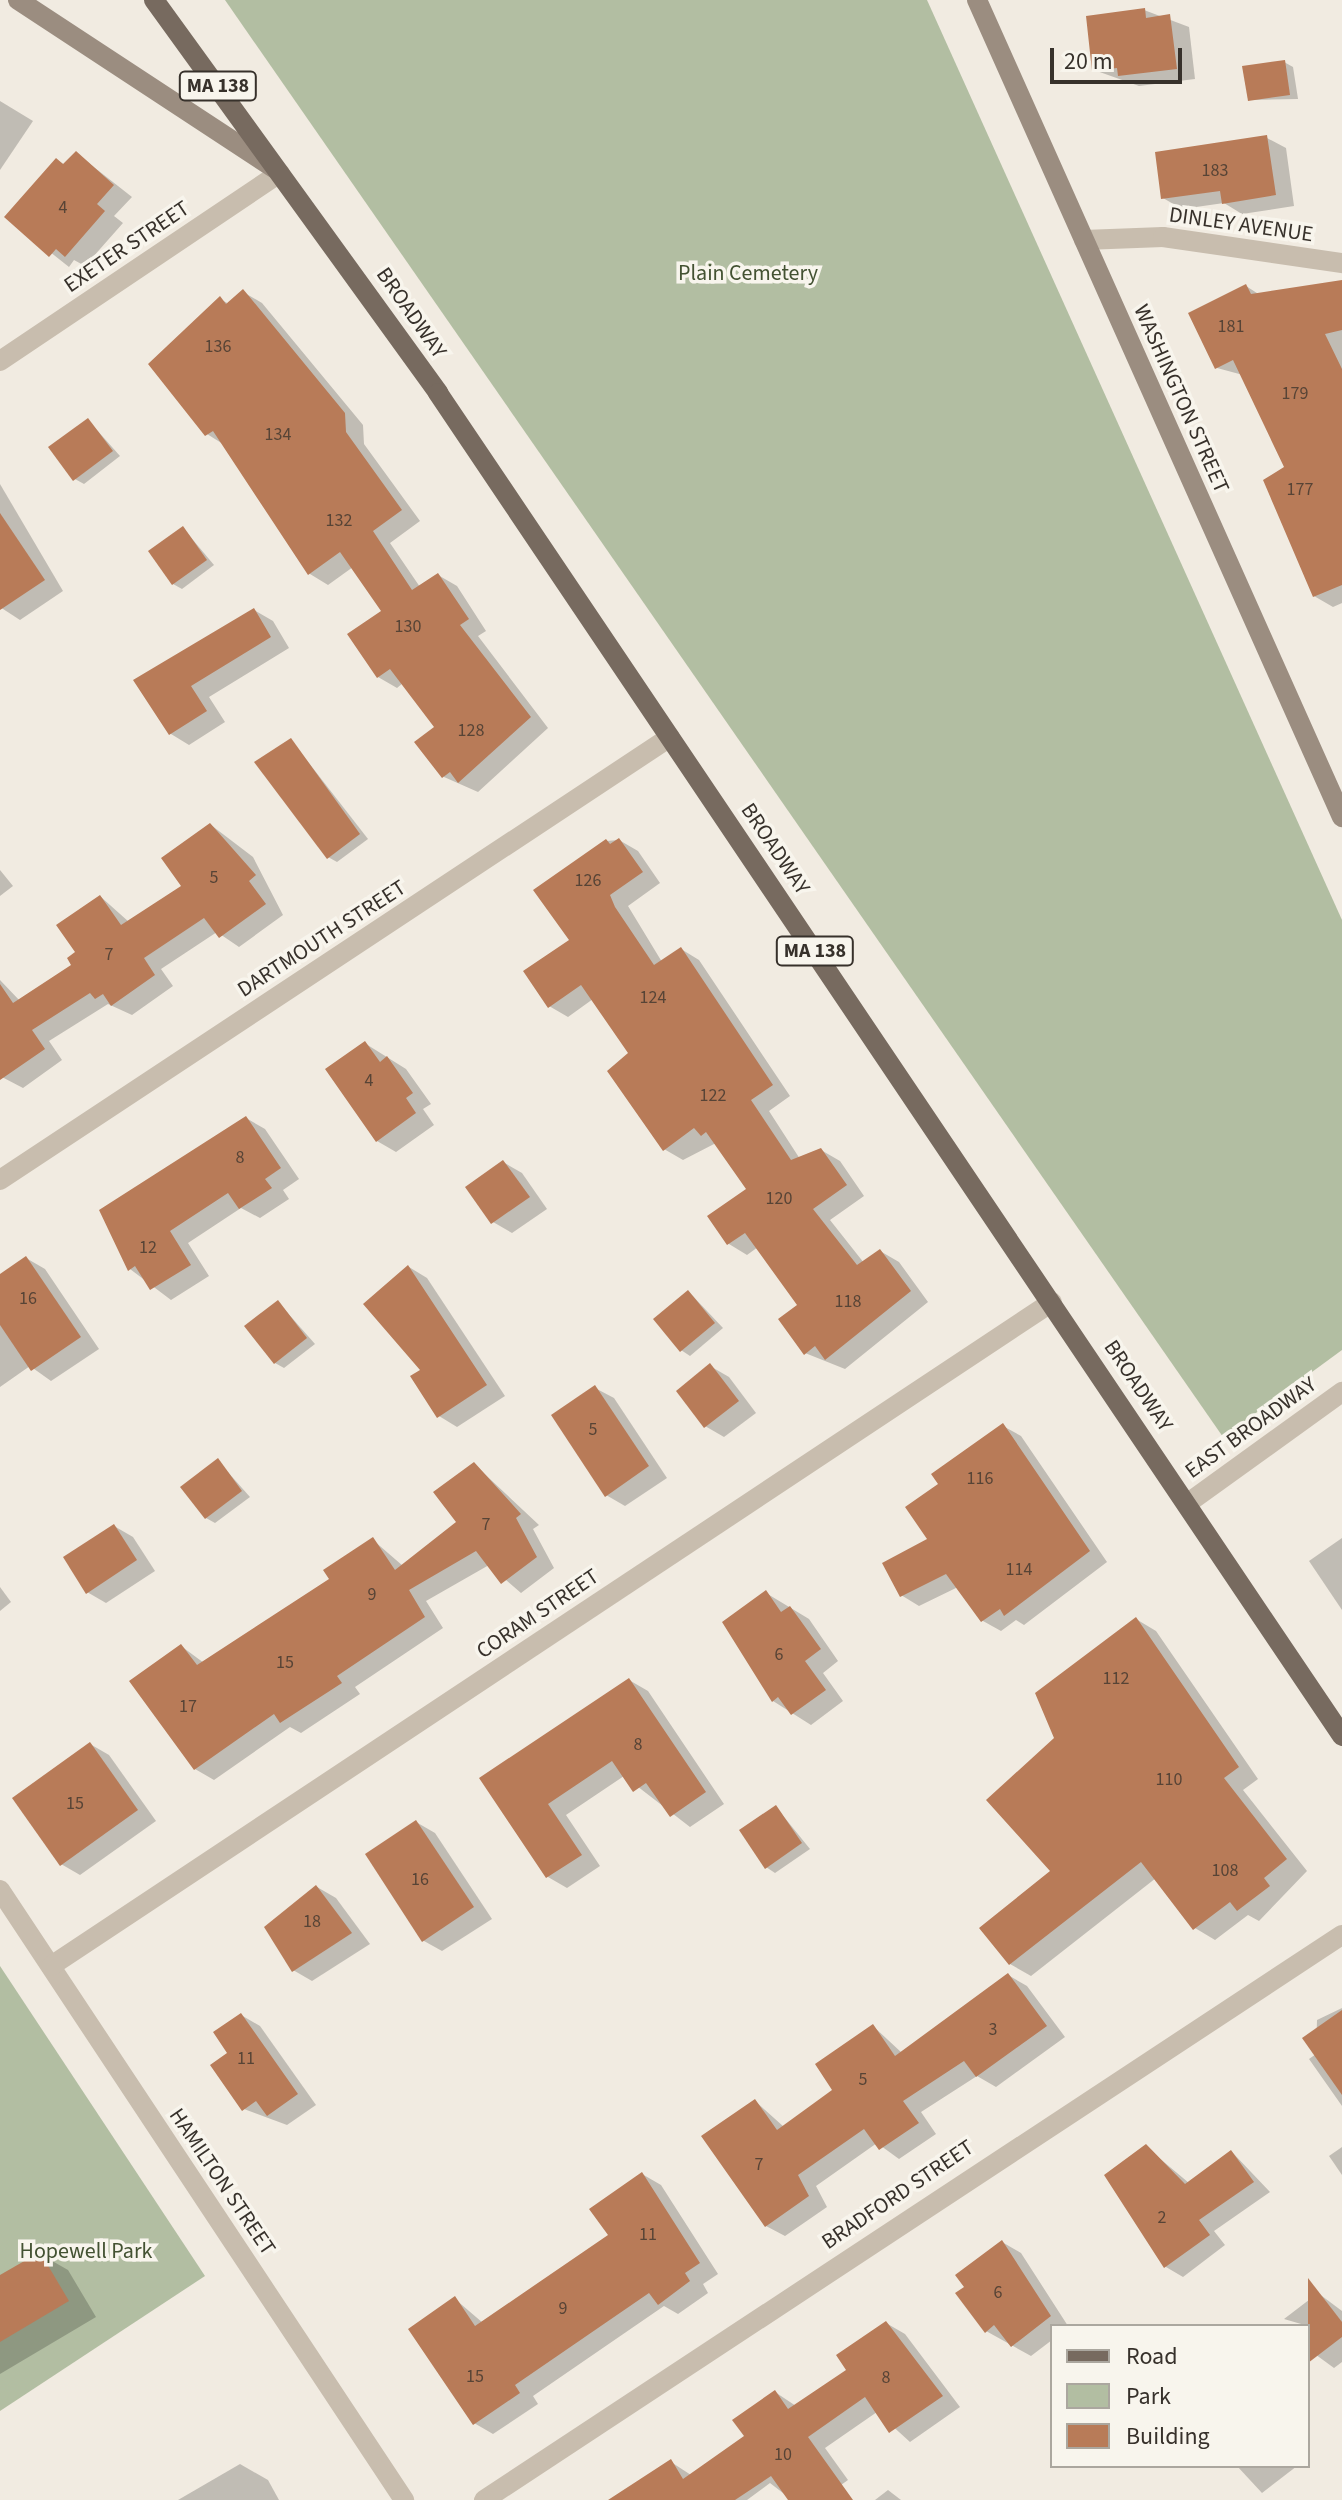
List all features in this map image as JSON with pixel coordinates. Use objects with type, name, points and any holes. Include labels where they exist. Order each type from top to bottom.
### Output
[{"type":"main road","name":"BROADWAY","points":[[154,0],[280,173],[670,737],[1342,1736]]},
{"type":"street","points":[[18,0],[280,173]]},
{"type":"street","name":"WASHINGTON STREET","points":[[977,0],[1342,817]]},
{"type":"street","name":"EXETER STREET","points":[[0,361],[280,173]]},
{"type":"street","name":"DINLEY AVENUE","points":[[1084,240],[1163,237],[1342,263]]},
{"type":"street","name":"DARTMOUTH STREET","points":[[0,1180],[670,737]]},
{"type":"street","name":"CORAM STREET","points":[[51,1966],[1052,1302]]},
{"type":"street","name":"EAST BROADWAY","points":[[1188,1503],[1342,1392]]},
{"type":"street","name":"HAMILTON STREET","points":[[0,1890],[404,2500]]},
{"type":"street","name":"BRADFORD STREET","points":[[484,2500],[1342,1935]]},
{"type":"green space","name":"Plain Cemetery","points":[[225,0],[927,0],[1342,920],[1342,1350],[1223,1437]]},
{"type":"green space","name":"Hopewell Park","points":[[0,1966],[205,2276],[0,2411]]},
{"type":"building","points":[[1145,8],[1146,18],[1170,14],[1177,69],[1118,76],[1117,68],[1092,71],[1086,16]]},
{"type":"building","points":[[1285,60],[1290,95],[1248,101],[1242,66]]},
{"type":"building","points":[[1267,135],[1276,195],[1222,204],[1220,191],[1161,199],[1155,152]]},
{"type":"building","points":[[76,151],[114,185],[97,204],[105,211],[65,257],[56,249],[49,257],[4,217],[56,158],[63,164]]},
{"type":"building","points":[[1342,280],[1342,330],[1325,334],[1342,369],[1342,585],[1313,597],[1263,480],[1284,467],[1233,360],[1215,369],[1188,313],[1246,284],[1251,294]]},
{"type":"building","points":[[243,289],[345,413],[346,432],[402,510],[373,531],[412,590],[438,573],[469,619],[460,625],[531,717],[458,783],[450,772],[442,778],[414,742],[434,727],[390,669],[377,678],[347,634],[381,611],[340,552],[308,575],[213,431],[205,436],[148,364],[220,296],[226,304]]},
{"type":"building","points":[[88,418],[113,451],[73,481],[48,447]]},
{"type":"building","points":[[0,513],[45,580],[0,610]]},
{"type":"building","points":[[183,526],[207,560],[172,585],[148,551]]},
{"type":"building","points":[[254,608],[271,637],[191,686],[207,711],[169,735],[133,680]]},
{"type":"building","points":[[291,738],[360,834],[327,859],[254,762]]},
{"type":"building","points":[[210,823],[256,875],[249,881],[266,904],[219,938],[204,918],[144,958],[155,975],[111,1006],[103,994],[95,999],[90,993],[32,1030],[45,1049],[0,1080],[0,984],[13,1003],[71,965],[67,958],[75,952],[56,925],[100,895],[121,925],[181,886],[161,858]]},
{"type":"building","points":[[619,838],[643,872],[610,895],[615,907],[654,965],[681,947],[773,1085],[751,1100],[791,1160],[821,1148],[847,1185],[813,1209],[857,1265],[880,1249],[911,1291],[825,1360],[815,1346],[804,1355],[778,1319],[797,1305],[745,1233],[727,1245],[707,1216],[746,1189],[706,1132],[701,1136],[694,1128],[663,1151],[607,1071],[628,1053],[581,985],[548,1008],[523,971],[569,940],[533,890],[606,839],[610,844]]},
{"type":"building","points":[[365,1041],[380,1062],[387,1056],[413,1093],[406,1098],[416,1113],[376,1142],[325,1069]]},
{"type":"building","points":[[246,1116],[281,1168],[265,1179],[272,1188],[239,1209],[228,1193],[170,1231],[191,1265],[150,1290],[135,1266],[128,1271],[99,1210]]},
{"type":"building","points":[[503,1160],[530,1197],[491,1224],[465,1187]]},
{"type":"building","points":[[26,1256],[81,1337],[31,1371],[0,1325],[0,1274]]},
{"type":"building","points":[[408,1265],[487,1385],[437,1418],[410,1376],[420,1370],[363,1304]]},
{"type":"building","points":[[688,1290],[715,1323],[680,1352],[653,1319]]},
{"type":"building","points":[[278,1300],[307,1338],[274,1364],[244,1326]]},
{"type":"building","points":[[710,1363],[739,1401],[704,1428],[676,1391]]},
{"type":"building","points":[[595,1385],[649,1466],[605,1497],[551,1415]]},
{"type":"building","points":[[1003,1423],[1090,1551],[1004,1616],[1000,1609],[981,1622],[946,1574],[900,1597],[882,1563],[927,1539],[905,1507],[938,1484],[931,1474]]},
{"type":"building","points":[[218,1458],[242,1491],[205,1519],[180,1487]]},
{"type":"building","points":[[474,1462],[521,1514],[516,1518],[537,1557],[501,1584],[476,1551],[409,1590],[425,1617],[337,1676],[342,1683],[280,1723],[274,1714],[194,1770],[129,1681],[181,1644],[197,1665],[329,1579],[323,1570],[373,1537],[395,1570],[456,1522],[433,1492]]},
{"type":"building","points":[[114,1524],[137,1560],[86,1594],[63,1557]]},
{"type":"building","points":[[766,1590],[781,1612],[790,1606],[821,1649],[805,1661],[826,1690],[791,1715],[778,1697],[772,1702],[722,1622]]},
{"type":"building","points":[[1136,1617],[1239,1767],[1224,1778],[1287,1859],[1264,1878],[1270,1886],[1237,1911],[1230,1902],[1193,1930],[1141,1862],[1009,1965],[979,1928],[1050,1871],[986,1800],[1054,1738],[1035,1693]]},
{"type":"building","points":[[629,1678],[706,1792],[670,1817],[646,1783],[633,1792],[612,1761],[548,1804],[582,1855],[546,1878],[479,1778]]},
{"type":"building","points":[[90,1742],[138,1810],[60,1866],[12,1798]]},
{"type":"building","points":[[776,1805],[802,1843],[765,1869],[739,1830]]},
{"type":"building","points":[[416,1820],[474,1907],[422,1942],[365,1854]]},
{"type":"building","points":[[316,1885],[352,1933],[292,1972],[264,1927]]},
{"type":"building","points":[[1008,1973],[1047,2026],[976,2077],[964,2061],[903,2101],[919,2123],[879,2150],[864,2129],[798,2175],[809,2196],[765,2227],[701,2136],[755,2099],[777,2130],[832,2090],[815,2064],[873,2024],[895,2056]]},
{"type":"building","points":[[1342,2010],[1342,2095],[1302,2038]]},
{"type":"building","points":[[241,2013],[298,2094],[267,2116],[256,2101],[242,2111],[210,2065],[227,2053],[213,2032]]},
{"type":"building","points":[[1146,2144],[1185,2184],[1231,2150],[1254,2182],[1199,2220],[1210,2235],[1164,2268],[1104,2175]]},
{"type":"building","points":[[642,2172],[700,2263],[685,2273],[690,2281],[658,2305],[649,2293],[515,2385],[520,2393],[473,2425],[408,2329],[455,2296],[475,2326],[608,2235],[589,2209]]},
{"type":"building","points":[[1002,2240],[1051,2316],[1011,2347],[994,2325],[985,2333],[955,2293],[964,2287],[955,2275]]},
{"type":"building","points":[[40,2252],[69,2301],[0,2342],[0,2275]]},
{"type":"building","points":[[1308,2278],[1342,2322],[1342,2337],[1310,2361]]},
{"type":"building","points":[[886,2321],[943,2396],[889,2433],[865,2397],[808,2437],[853,2500],[788,2500],[771,2476],[735,2500],[608,2500],[671,2459],[683,2479],[744,2436],[732,2420],[775,2390],[788,2409],[846,2370],[836,2355]]}]
